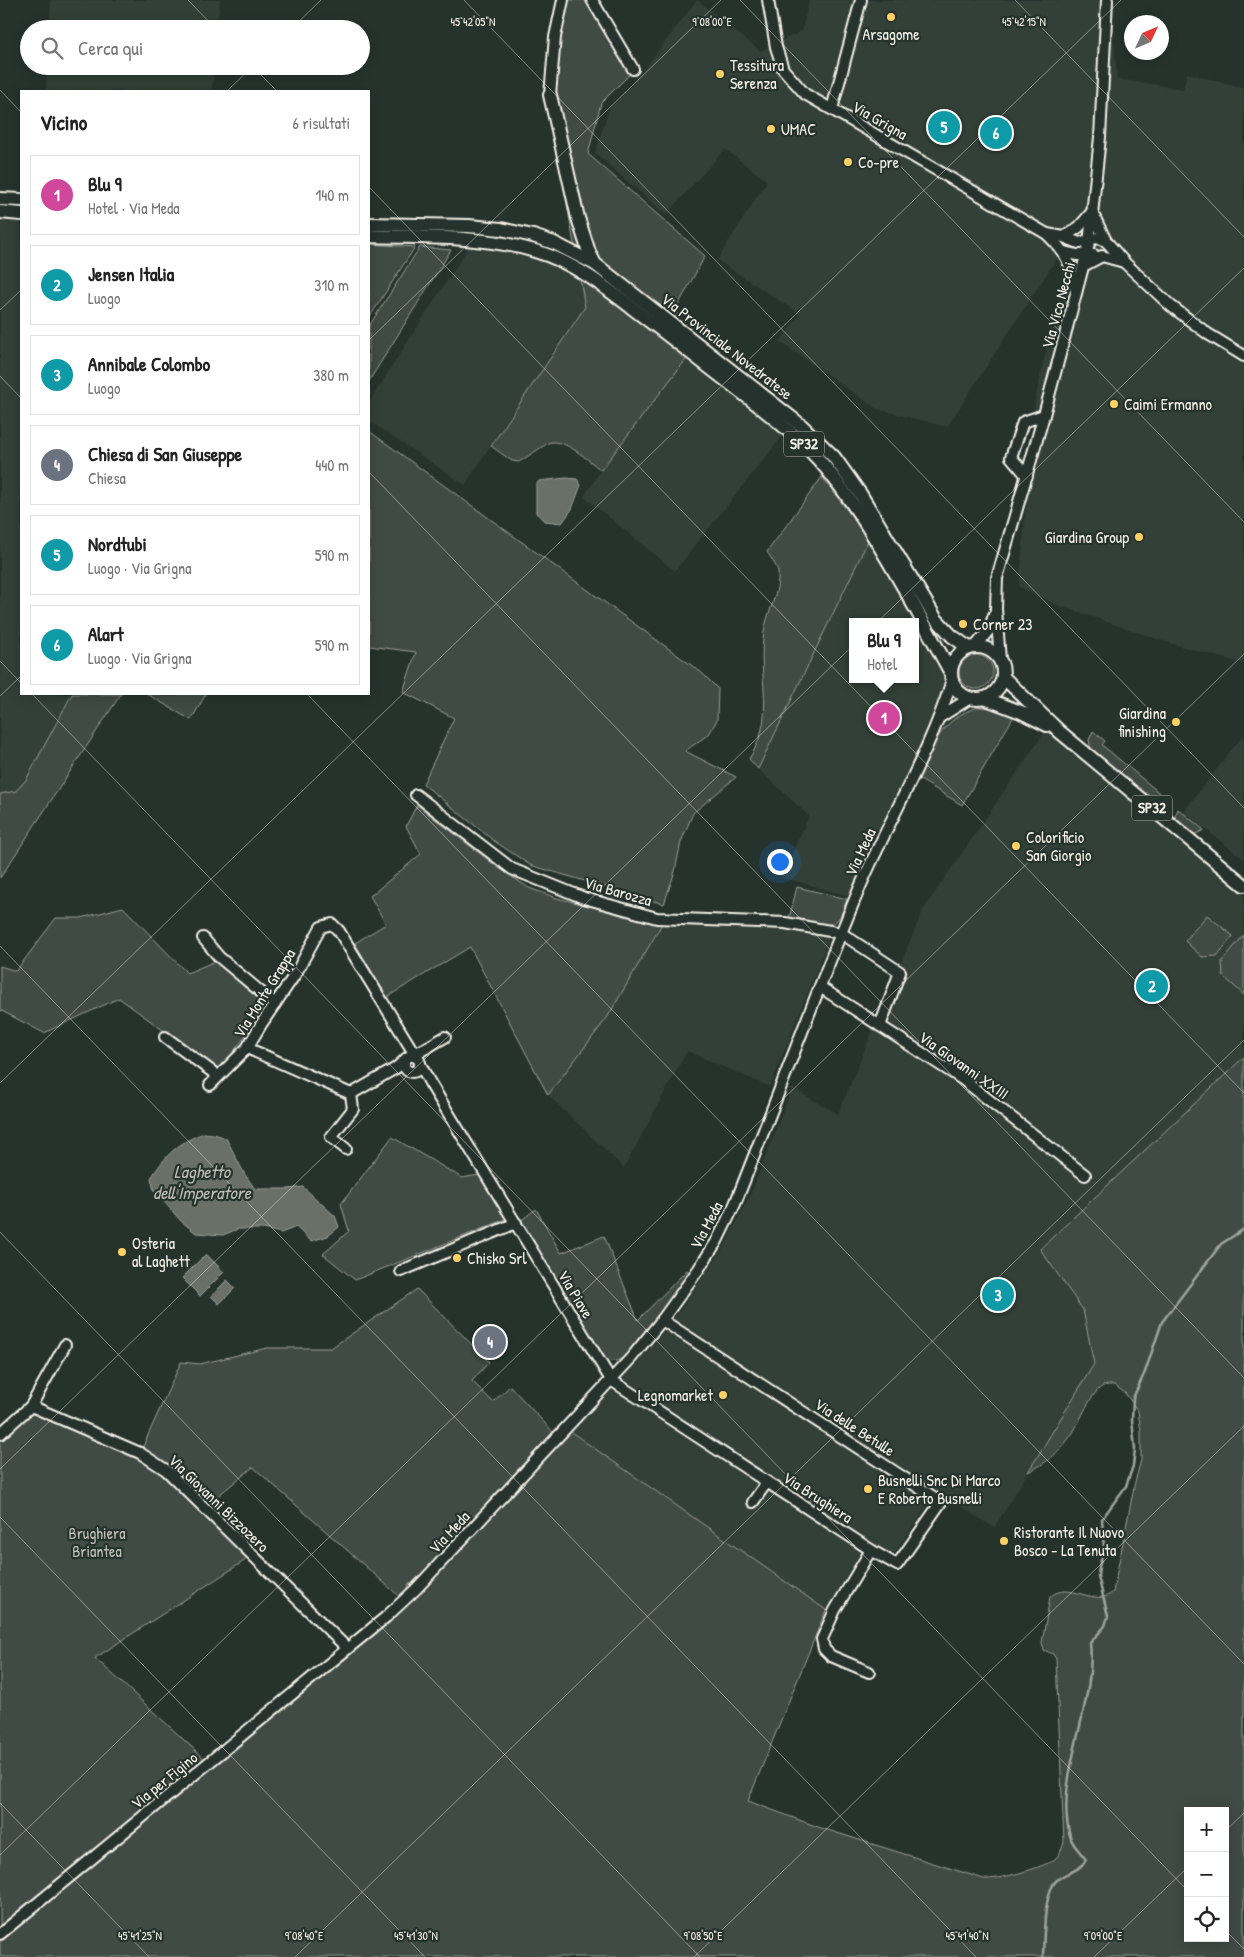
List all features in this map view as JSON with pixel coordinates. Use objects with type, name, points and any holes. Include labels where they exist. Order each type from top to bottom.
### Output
[{"type":"main road","points":[[550,95],[578,218],[595,264]]},
{"type":"main road","points":[[0,198],[20,200]]},
{"type":"main road","points":[[0,212],[20,214]]},
{"type":"main road","name":"Via Provinciale Novedratese","points":[[370,224],[469,226],[500,229],[554,243],[595,264],[802,426],[834,457],[861,495],[936,619],[952,636],[972,647]]},
{"type":"main road","name":"Via Provinciale Novedratese","points":[[370,236],[465,238],[504,243],[536,251],[568,264],[616,296],[772,417],[799,439],[820,460],[843,490],[914,602],[951,676]]},
{"type":"main road","points":[[972,647],[990,650],[1000,660],[1002,666],[1003,677],[998,688],[984,698],[970,698],[958,691],[951,676],[956,657],[972,647]]},
{"type":"main road","name":"SP32","points":[[1003,677],[1060,732],[1244,885]]},
{"type":"main road","name":"SP32","points":[[984,698],[1021,712],[1060,732]]},
{"type":"street","points":[[550,95],[555,37],[563,0]]},
{"type":"street","points":[[592,0],[633,68]]},
{"type":"street","name":"Via Grigna","points":[[768,0],[776,47],[783,69],[805,94],[1047,234],[1065,252],[1072,270],[1077,296]]},
{"type":"street","points":[[832,109],[861,0]]},
{"type":"street","name":"Via Vico Necchi","points":[[1000,660],[996,609],[997,578],[1077,296],[1090,239],[1100,137],[1107,0]]},
{"type":"street","points":[[1064,237],[1078,227],[1092,212],[1106,241],[1125,263],[1171,306],[1208,334],[1244,356]]},
{"type":"street","points":[[1047,234],[1064,237],[1079,243],[1098,238],[1106,241]]},
{"type":"street","points":[[1079,243],[1086,259]]},
{"type":"street","points":[[1065,252],[1086,259],[1102,256],[1125,263]]},
{"type":"street","points":[[1027,476],[1011,457],[1023,422],[1044,415]]},
{"type":"street","name":"Via Vico Necchi","points":[[972,647],[989,630],[996,609]]},
{"type":"street","name":"Via Meda","points":[[347,1648],[416,1589],[611,1380],[662,1320],[717,1241],[735,1204],[861,885],[940,717],[951,676]]},
{"type":"street","points":[[940,717],[970,698]]},
{"type":"street","name":"Via Barozza","points":[[416,795],[512,869],[584,898],[657,918],[785,923],[841,933]]},
{"type":"street","name":"Via Monte Grappa","points":[[210,1084],[247,1048],[296,973],[321,927],[332,924],[339,931],[410,1062]]},
{"type":"street","points":[[841,933],[902,973],[880,1026]]},
{"type":"street","points":[[203,938],[219,957],[275,1004]]},
{"type":"street","name":"Via Giovanni XXIII","points":[[820,987],[962,1079],[1085,1175]]},
{"type":"street","points":[[165,1037],[218,1076]]},
{"type":"street","points":[[351,1094],[410,1062],[421,1052],[445,1037]]},
{"type":"street","points":[[247,1048],[351,1094]]},
{"type":"street","name":"Via Piave","points":[[410,1062],[426,1075],[611,1380]]},
{"type":"street","points":[[346,1149],[332,1137],[353,1109],[351,1094]]},
{"type":"street","points":[[401,1271],[516,1223]]},
{"type":"street","name":"Via delle Betulle","points":[[662,1320],[941,1502],[897,1565],[871,1550]]},
{"type":"street","points":[[0,1434],[31,1406],[65,1345]]},
{"type":"street","name":"Via Brughiera","points":[[611,1380],[871,1550]]},
{"type":"street","name":"Via Giovanni Bizzozero","points":[[31,1406],[140,1453],[166,1470],[347,1648]]},
{"type":"street","points":[[754,1502],[767,1482]]},
{"type":"street","points":[[869,1672],[831,1656],[824,1649],[822,1639],[835,1610],[871,1550]]},
{"type":"street","name":"Via per Figino","points":[[0,1934],[347,1648]]},
{"type":"shaded area","points":[[51,0],[220,0],[218,20],[50,20]]},
{"type":"shaded area","points":[[697,0],[760,51],[802,31],[809,0],[1111,0],[1117,79],[1183,89],[1187,73],[1244,88],[1244,664],[1166,642],[1055,604],[1019,587],[1035,400],[1067,261],[1059,255],[947,427],[877,409],[780,342],[800,314],[717,260],[767,181],[725,149],[666,215],[595,153],[609,109],[645,68]]},
{"type":"shaded area","points":[[47,75],[213,75],[212,90],[46,90]]},
{"type":"shaded area","points":[[0,216],[20,217],[20,695],[71,695],[26,780],[16,791],[0,794]]},
{"type":"shaded area","points":[[470,245],[527,254],[552,261],[579,275],[585,307],[555,349],[523,400],[511,414],[465,485],[370,422],[370,400]]},
{"type":"shaded area","points":[[687,358],[784,434],[675,571],[584,497],[601,470]]},
{"type":"shaded area","points":[[869,539],[914,618],[849,618],[849,683],[919,683],[919,627],[947,676],[939,707],[849,896],[781,877],[809,816],[758,769]]},
{"type":"shaded area","points":[[1046,730],[1244,894],[1244,1057],[1040,1249],[1083,1310],[1094,1364],[994,1528],[938,1491],[884,1568],[861,1551],[826,1610],[571,1432],[645,1354],[676,1316],[725,1245],[752,1191],[792,1088],[838,1114],[923,910]]},
{"type":"shaded area","points":[[1244,734],[1244,859],[1183,812]]},
{"type":"shaded area","points":[[662,924],[732,924],[831,934],[770,1087],[687,1051],[624,1168],[548,1095],[607,1018]]},
{"type":"green space","points":[[567,0],[588,0],[631,73],[601,103],[588,154],[705,256],[676,309],[687,358],[601,470],[576,451],[561,443],[548,443],[519,462],[512,461],[491,446],[585,307],[547,90]]},
{"type":"green space","points":[[370,244],[415,247],[370,316]]},
{"type":"green space","points":[[420,247],[451,250],[370,379],[370,324]]},
{"type":"green space","points":[[370,432],[702,673],[718,689],[717,720],[709,734],[685,751],[736,777],[693,813],[681,842],[675,871],[664,904],[530,865],[494,841],[423,784],[454,718],[403,692],[416,652],[370,646]]},
{"type":"green space","points":[[822,477],[869,539],[758,769],[749,759],[758,743],[762,727],[764,696],[762,649],[764,632],[778,580],[778,572],[767,552]]},
{"type":"green space","points":[[976,655],[988,660],[993,672],[988,684],[976,689],[964,684],[959,672],[964,660]]},
{"type":"green space","points":[[71,695],[120,695],[0,878],[0,794],[16,791],[26,780]]},
{"type":"green space","points":[[149,695],[205,695],[191,720]]},
{"type":"green space","points":[[979,707],[993,708],[1014,716],[962,805],[917,778],[934,745],[947,726],[966,712]]},
{"type":"green space","points":[[1093,731],[1105,741],[1102,745],[1169,801],[1166,804],[1156,803],[1091,751],[1089,740]]},
{"type":"green space","points":[[417,805],[496,866],[529,888],[557,898],[662,924],[607,1018],[548,1095],[470,947],[387,997],[355,943],[386,924],[370,896],[421,854],[406,826]]},
{"type":"green space","points":[[1178,809],[1204,830],[1194,835],[1176,820],[1175,816]]},
{"type":"green space","points":[[797,887],[847,899],[838,919],[832,924],[820,925],[789,919]]},
{"type":"green space","points":[[123,907],[187,973],[218,960],[269,1004],[219,1071],[119,998],[44,1033],[0,1010],[0,966],[16,971],[56,918],[81,918]]},
{"type":"green space","points":[[1207,915],[1233,936],[1217,956],[1202,957],[1185,941]]},
{"type":"green space","points":[[1244,935],[1244,995],[1223,976],[1222,961]]},
{"type":"green space","points":[[1244,1057],[1244,1957],[0,1957],[0,1938],[365,1639],[558,1441],[571,1432],[826,1610],[748,1801],[818,1827],[984,1879],[1020,1873],[1055,1859],[1061,1851],[1064,1842],[1056,1659],[1053,1654],[1044,1650],[1042,1643],[1050,1597],[1057,1592],[1065,1591],[1098,1597],[1106,1596],[1113,1592],[1141,1460],[1141,1432],[1138,1411],[1125,1393],[1114,1385],[1107,1385],[1103,1386],[1093,1396],[1073,1432],[1056,1454],[1028,1472],[1094,1364],[1083,1310],[1040,1249]]},
{"type":"green space","points":[[392,1137],[462,1178],[479,1175],[506,1219],[355,1280],[323,1254],[349,1231],[341,1204]]},
{"type":"green space","points":[[536,1209],[561,1253],[604,1236],[638,1320],[687,1270],[691,1274],[623,1358],[613,1361],[603,1357],[520,1221]]},
{"type":"green space","name":"Brughiera Briantea","points":[[417,1289],[489,1362],[472,1381],[493,1402],[510,1386],[553,1432],[413,1585],[409,1583],[405,1593],[399,1596],[253,1467],[208,1504],[258,1552],[95,1658],[209,1763],[0,1934],[0,1434],[23,1408],[142,1457],[140,1453],[181,1362],[200,1364],[267,1348],[331,1348]]},
{"type":"water","points":[[566,478],[577,479],[581,485],[572,509],[562,523],[545,521],[536,513],[536,485],[539,481]]},
{"type":"water","name":"Laghetto dell'Imperatore","points":[[204,1133],[226,1138],[244,1173],[255,1189],[303,1187],[335,1216],[339,1227],[328,1236],[311,1241],[296,1227],[281,1233],[264,1229],[238,1229],[223,1235],[196,1233],[181,1221],[154,1191],[151,1178],[173,1151],[186,1141]]},
{"type":"water","points":[[206,1254],[224,1272],[200,1296],[182,1278]]},
{"type":"water","points":[[227,1280],[235,1288],[219,1304],[211,1296]]},
{"type":"waterway","points":[[1043,1957],[1045,1916],[1052,1886],[1061,1877],[1080,1867],[1086,1860],[1071,1839],[1067,1817],[1067,1793],[1087,1692],[1090,1643],[1105,1626],[1108,1616],[1098,1576],[1104,1549],[1102,1519],[1126,1486],[1133,1466],[1135,1449],[1132,1420],[1133,1398],[1145,1372],[1162,1322],[1221,1244],[1244,1229]]},
{"type":"place","name":"Arsagome","points":[[891,17]]},
{"type":"place","name":"Tessitura Serenza","points":[[720,74]]},
{"type":"place","name":"Nordtubi","points":[[944,127]]},
{"type":"place","name":"UMAC","points":[[771,129]]},
{"type":"place","name":"Alart","points":[[996,133]]},
{"type":"place","name":"Co-pre","points":[[848,162]]},
{"type":"place","name":"Caimi Ermanno","points":[[1114,404]]},
{"type":"place","name":"Giardina Group","points":[[1139,537]]},
{"type":"place","name":"Corner 23","points":[[963,624]]},
{"type":"place","name":"Blu 9","points":[[884,718]]},
{"type":"place","name":"Giardina finishing","points":[[1176,722]]},
{"type":"place","name":"Colorificio San Giorgio","points":[[1016,846]]},
{"type":"place","name":"Jensen Italia","points":[[1152,986]]},
{"type":"place","name":"Osteria al Laghett","points":[[122,1252]]},
{"type":"place","name":"Chisko Srl","points":[[457,1258]]},
{"type":"place","name":"Annibale Colombo","points":[[998,1295]]},
{"type":"place","name":"Chiesa di San Giuseppe","points":[[490,1342]]},
{"type":"place","name":"Legnomarket","points":[[723,1395]]},
{"type":"place","name":"Busnelli Snc Di Marco E Roberto Busnelli","points":[[868,1489]]},
{"type":"place","name":"Ristorante Il Nuovo Bosco - La Tenuta","points":[[1004,1541]]}]
